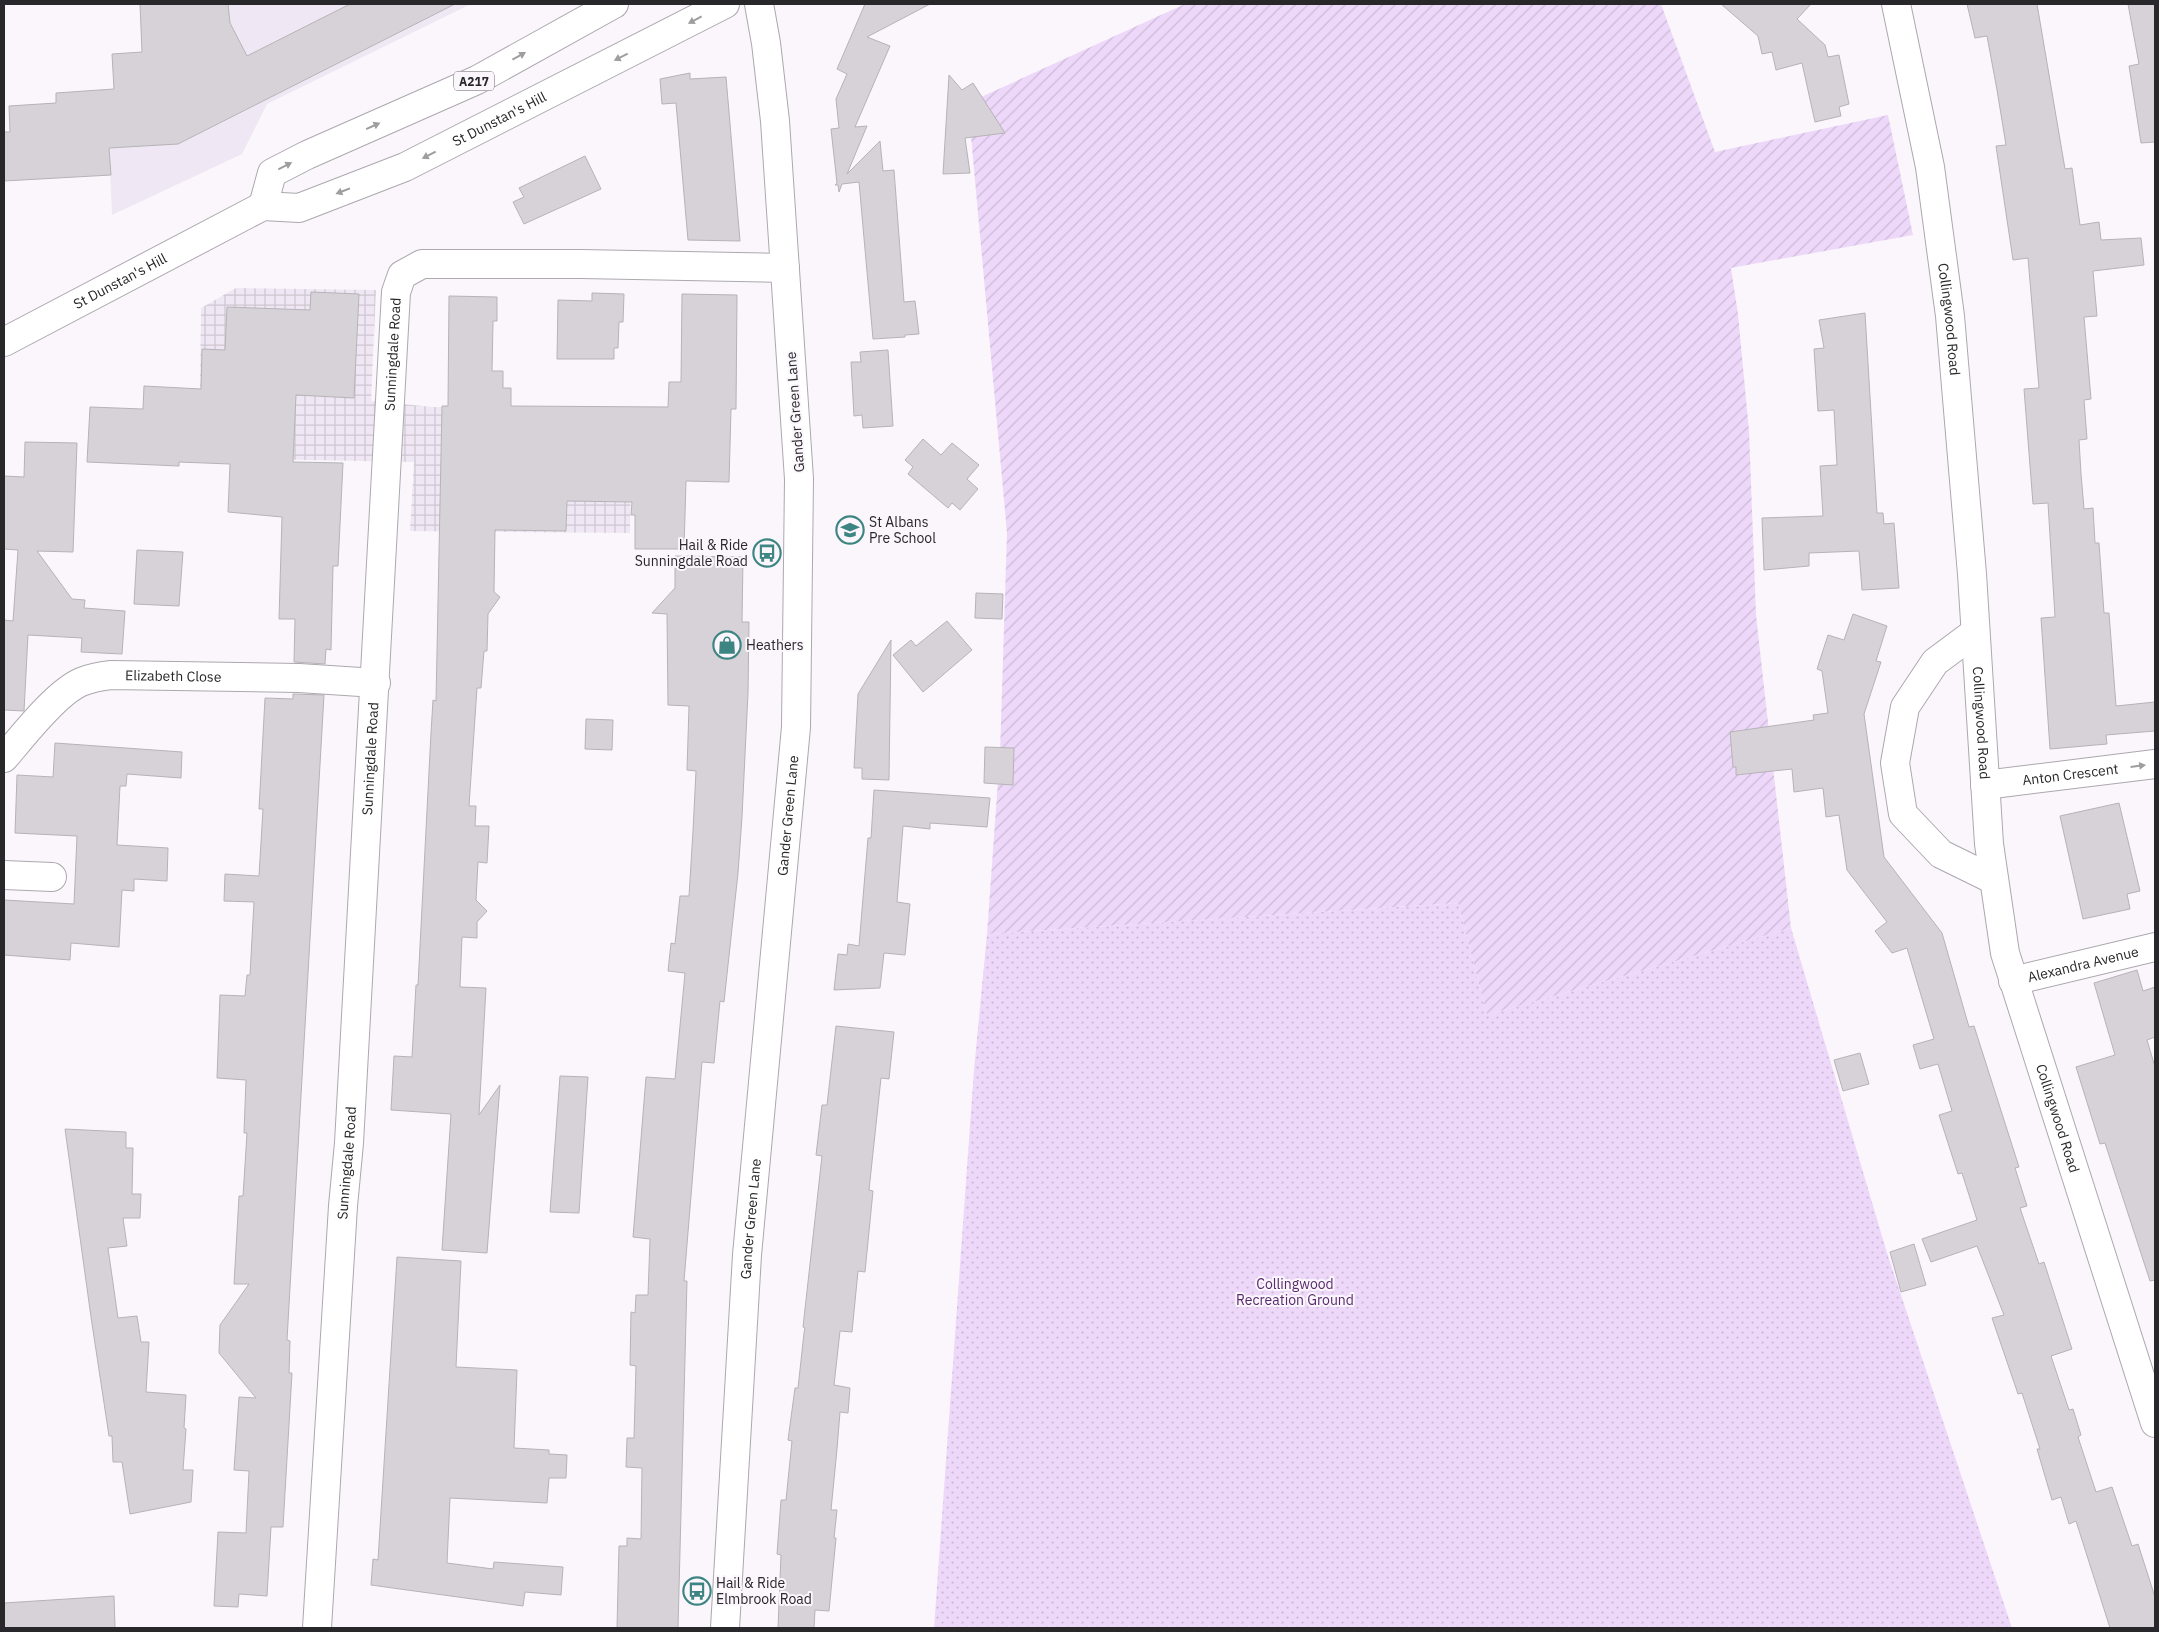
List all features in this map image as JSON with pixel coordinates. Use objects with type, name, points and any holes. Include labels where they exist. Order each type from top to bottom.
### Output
[{"type":"main road","name":"A217","points":[[263,206],[272,173],[307,155],[477,80],[614,4]]},
{"type":"main road","name":"St Dunstan's Hill","points":[[4,342],[263,206],[299,208],[405,166],[725,4]]},
{"type":"main road","name":"Gander Green Lane","points":[[725,1628],[747,1256],[796,727],[799,480],[775,121],[766,42],[759,4]]},
{"type":"main road","name":"Collingwood Road","points":[[1896,4],[1930,166],[1950,316],[1972,574],[1988,844],[2005,953],[2110,1277],[2155,1423]]},
{"type":"main road","name":"Sunningdale Road","points":[[317,1628],[338,1274],[349,1143],[376,683],[396,292],[402,275],[422,264],[581,264],[785,268]]},
{"type":"main road","points":[[1974,633],[1935,662],[1905,707],[1895,763],[1903,814],[1941,854],[1994,880]]},
{"type":"main road","name":"Elizabeth Close","points":[[4,758],[56,700],[79,682],[95,677],[111,675],[299,678],[376,683]]},
{"type":"main road","name":"Anton Crescent","points":[[1985,784],[2155,764]]},
{"type":"main road","points":[[4,875],[52,877]]},
{"type":"main road","name":"Alexandra Avenue","points":[[2013,982],[2155,946]]},
{"type":"shaded area","points":[[140,4],[471,4],[267,104],[242,154],[112,215],[109,148],[120,147],[142,53]]},
{"type":"shaded area","points":[[236,288],[376,290],[371,401],[433,407],[632,407],[630,533],[410,531],[414,462],[199,458],[201,308]]},
{"type":"green space","points":[[1185,4],[1661,4],[1715,152],[1888,115],[1913,235],[1731,268],[1738,314],[1749,431],[1756,615],[1791,928],[1487,1015],[1458,903],[987,934],[1000,753],[1007,533],[968,103]]},
{"type":"green space","name":"Collingwood Recreation Ground","points":[[1458,903],[1487,1015],[1791,928],[1887,1253],[2012,1628],[934,1628],[974,1070],[987,934]]},
{"type":"building","points":[[140,4],[228,4],[230,23],[247,56],[350,4],[455,4],[178,144],[109,148],[111,175],[4,181],[4,132],[10,132],[9,106],[56,103],[56,93],[114,89],[112,54],[142,52]]},
{"type":"building","points":[[865,4],[930,4],[867,37],[890,46],[855,127],[867,126],[847,174],[880,141],[883,171],[894,170],[904,302],[915,301],[919,334],[905,335],[905,337],[873,339],[859,182],[842,184],[839,192],[838,185],[835,185],[837,183],[831,129],[839,128],[836,99],[847,74],[837,69]]},
{"type":"building","points":[[1721,4],[1811,4],[1797,19],[1825,45],[1828,57],[1839,55],[1849,104],[1839,107],[1841,116],[1815,122],[1802,63],[1776,70],[1772,52],[1762,54],[1758,36]]},
{"type":"building","points":[[1967,4],[2037,4],[2065,169],[2072,168],[2080,225],[2099,222],[2101,240],[2141,238],[2144,265],[2093,271],[2097,316],[2084,317],[2091,399],[2084,400],[2087,439],[2079,440],[2081,474],[2084,509],[2093,508],[2095,543],[2099,543],[2104,613],[2109,613],[2116,706],[2155,702],[2155,731],[2106,735],[2107,744],[2050,749],[2041,618],[2055,617],[2048,503],[2033,504],[2024,389],[2039,388],[2028,258],[2013,260],[1996,146],[2006,145],[1997,90],[1987,36],[1975,38]]},
{"type":"building","points":[[2128,4],[2155,4],[2155,142],[2141,143],[2129,66],[2139,64]]},
{"type":"building","points":[[690,73],[690,79],[726,77],[740,241],[688,240],[676,103],[662,104],[660,79]]},
{"type":"building","points":[[949,75],[962,90],[973,83],[1005,133],[965,138],[970,173],[943,174]]},
{"type":"building","points":[[585,156],[601,189],[524,224],[513,202],[524,197],[519,188]]},
{"type":"building","points":[[311,292],[359,294],[354,398],[296,395],[293,462],[343,463],[338,566],[333,566],[331,650],[326,649],[325,664],[294,662],[295,619],[279,619],[282,517],[228,512],[230,464],[179,462],[179,466],[87,462],[90,407],[143,409],[144,386],[201,389],[202,349],[225,350],[227,307],[310,310]]},
{"type":"building","points":[[592,293],[624,294],[623,322],[619,322],[618,348],[614,348],[614,359],[557,359],[558,300],[592,301]]},
{"type":"building","points":[[682,294],[737,295],[736,409],[731,409],[729,482],[686,481],[684,549],[635,549],[635,515],[631,515],[632,502],[567,501],[566,531],[495,530],[494,592],[500,597],[488,614],[487,651],[484,651],[481,688],[477,688],[469,806],[476,806],[475,826],[489,826],[487,863],[478,862],[476,900],[487,911],[477,922],[477,938],[462,937],[460,987],[486,988],[479,1115],[500,1085],[487,1253],[442,1250],[451,1114],[391,1110],[394,1056],[412,1057],[416,985],[418,985],[433,700],[436,701],[442,406],[448,406],[449,296],[497,297],[497,321],[493,321],[492,371],[503,371],[503,388],[511,388],[511,406],[668,407],[669,382],[681,382]]},
{"type":"building","points":[[1865,313],[1877,513],[1883,513],[1884,524],[1894,523],[1899,588],[1862,590],[1859,551],[1809,553],[1809,566],[1764,570],[1762,518],[1823,516],[1820,466],[1837,465],[1834,410],[1818,411],[1814,349],[1824,348],[1819,320]]},
{"type":"building","points":[[888,350],[893,426],[863,428],[862,415],[854,416],[851,362],[861,362],[860,352]]},
{"type":"building","points":[[923,439],[941,455],[952,443],[979,465],[967,479],[978,489],[960,510],[952,503],[948,508],[908,474],[913,467],[905,460]]},
{"type":"building","points":[[25,442],[77,443],[73,552],[37,551],[72,599],[85,600],[84,608],[125,611],[122,654],[81,652],[82,638],[28,635],[24,711],[4,710],[4,620],[13,621],[18,550],[4,549],[4,476],[24,477]]},
{"type":"building","points":[[137,550],[183,552],[179,606],[134,604]]},
{"type":"building","points":[[675,556],[743,557],[742,622],[749,622],[748,693],[742,817],[724,1002],[720,1001],[714,1063],[702,1062],[684,1281],[687,1281],[678,1628],[617,1628],[619,1546],[627,1546],[627,1538],[641,1539],[642,1468],[626,1467],[627,1438],[634,1438],[636,1366],[630,1365],[631,1312],[635,1313],[636,1295],[648,1295],[650,1239],[633,1237],[646,1077],[675,1079],[685,973],[668,971],[671,943],[675,944],[680,896],[689,896],[693,831],[696,771],[687,770],[689,706],[668,705],[667,614],[652,613],[675,588]]},
{"type":"building","points":[[976,593],[1003,594],[1002,619],[975,618]]},
{"type":"building","points":[[1853,614],[1887,626],[1876,661],[1881,662],[1864,714],[1884,857],[1942,933],[1969,1027],[1974,1026],[2019,1167],[2015,1168],[2027,1206],[2020,1208],[2039,1264],[2044,1262],[2072,1349],[2051,1356],[2069,1410],[2073,1409],[2081,1435],[2078,1437],[2096,1492],[2112,1487],[2132,1546],[2138,1544],[2155,1597],[2155,1628],[2110,1628],[2076,1521],[2069,1524],[2061,1497],[2052,1500],[2037,1449],[2040,1449],[2022,1393],[2018,1394],[1992,1318],[2004,1315],[1977,1246],[1931,1262],[1922,1239],[1977,1220],[1962,1173],[1958,1174],[1939,1115],[1952,1111],[1938,1064],[1920,1069],[1913,1045],[1934,1039],[1907,948],[1892,953],[1875,931],[1887,922],[1847,870],[1839,815],[1826,817],[1823,788],[1794,792],[1792,769],[1736,775],[1736,767],[1733,767],[1730,732],[1814,720],[1813,715],[1828,713],[1822,671],[1817,669],[1828,635],[1844,640]]},
{"type":"building","points":[[947,621],[972,650],[923,692],[893,655],[911,640],[916,646]]},
{"type":"building","points":[[891,640],[889,780],[862,779],[862,768],[854,768],[858,694]]},
{"type":"building","points":[[293,694],[324,695],[287,1340],[290,1341],[289,1373],[292,1373],[283,1527],[271,1527],[267,1596],[239,1594],[238,1607],[214,1606],[218,1532],[246,1533],[249,1471],[234,1470],[239,1397],[256,1398],[219,1353],[220,1325],[249,1284],[234,1284],[239,1196],[243,1196],[247,1133],[244,1133],[246,1080],[217,1078],[220,995],[245,996],[247,975],[250,975],[254,902],[224,901],[225,874],[259,876],[263,809],[259,809],[265,698],[293,699]]},
{"type":"building","points":[[586,719],[613,720],[612,750],[585,749]]},
{"type":"building","points":[[55,743],[182,752],[181,778],[127,774],[126,786],[120,786],[117,845],[168,848],[167,881],[134,879],[134,891],[122,890],[119,947],[71,943],[70,960],[4,955],[4,900],[74,904],[77,836],[15,833],[17,775],[53,777]]},
{"type":"building","points":[[985,747],[1014,748],[1013,785],[984,783]]},
{"type":"building","points":[[874,790],[990,798],[987,827],[930,823],[930,829],[903,826],[897,902],[910,904],[905,955],[884,953],[880,988],[834,990],[838,954],[847,955],[848,944],[859,946],[868,838],[871,838]]},
{"type":"building","points":[[2119,803],[2140,891],[2127,894],[2130,909],[2083,919],[2060,816]]},
{"type":"building","points":[[2137,970],[2143,991],[2155,987],[2155,1037],[2147,1040],[2155,1067],[2155,1280],[2150,1281],[2105,1143],[2100,1144],[2076,1067],[2115,1055],[2094,983]]},
{"type":"building","points":[[836,1026],[894,1032],[889,1079],[881,1078],[869,1190],[873,1191],[865,1272],[858,1271],[852,1332],[840,1331],[834,1385],[850,1388],[848,1413],[840,1412],[831,1510],[837,1510],[829,1611],[815,1610],[814,1628],[778,1628],[781,1555],[777,1554],[781,1500],[786,1500],[792,1441],[788,1440],[795,1388],[798,1388],[805,1328],[803,1327],[822,1156],[816,1155],[822,1105],[827,1105]]},
{"type":"building","points":[[1860,1053],[1869,1084],[1843,1091],[1834,1060]]},
{"type":"building","points":[[560,1076],[588,1077],[579,1213],[550,1212]]},
{"type":"building","points":[[65,1129],[126,1132],[126,1148],[133,1148],[132,1194],[141,1194],[140,1218],[123,1218],[127,1246],[108,1248],[118,1318],[137,1316],[141,1342],[149,1342],[146,1392],[186,1395],[183,1470],[193,1470],[191,1502],[130,1514],[122,1462],[113,1462],[112,1436],[109,1436]]},
{"type":"building","points":[[1914,1244],[1926,1285],[1901,1292],[1890,1252]]},
{"type":"building","points":[[397,1257],[461,1261],[456,1367],[517,1370],[514,1448],[549,1450],[549,1454],[567,1455],[566,1478],[549,1478],[547,1503],[450,1498],[447,1563],[493,1569],[494,1562],[563,1567],[561,1595],[525,1592],[523,1606],[371,1585],[373,1559],[378,1560]]},
{"type":"building","points":[[114,1596],[115,1628],[4,1628],[4,1603]]},
{"type":"place","name":"St Albans Pre School","points":[[850,530]]},
{"type":"place","name":"Hail & Ride Sunningdale Road","points":[[767,553]]},
{"type":"place","name":"Heathers","points":[[727,645]]},
{"type":"place","name":"Hail & Ride Elmbrook Road","points":[[697,1591]]}]
